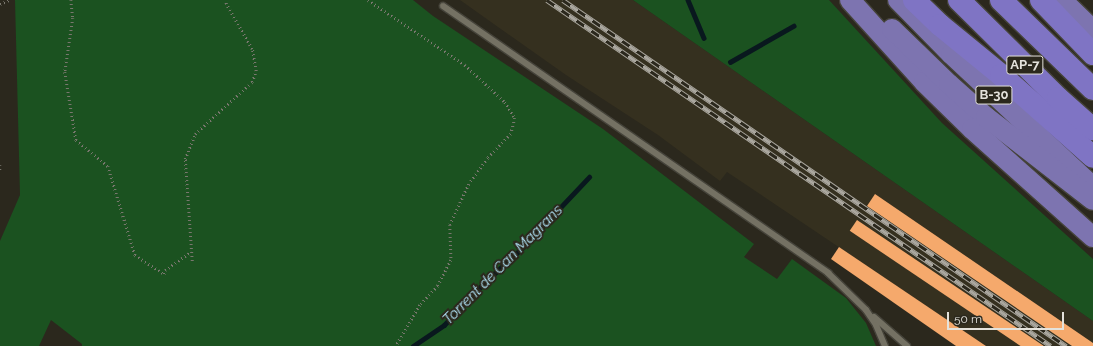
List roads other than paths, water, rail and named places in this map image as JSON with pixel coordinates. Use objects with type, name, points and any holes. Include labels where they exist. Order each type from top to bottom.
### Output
[{"type":"highway","points":[[850,0],[940,98],[1046,197],[1093,237]]},
{"type":"highway","points":[[865,0],[949,84],[986,117],[1093,200]]},
{"type":"highway","name":"B-30","points":[[898,0],[951,54],[1093,186]]},
{"type":"highway","points":[[914,0],[940,25],[1001,75],[1093,157]]},
{"type":"highway","name":"AP-7","points":[[958,0],[1058,98],[1093,129]]},
{"type":"highway","name":"AP-7","points":[[1001,0],[1093,89]]},
{"type":"highway","points":[[1042,0],[1093,54]]},
{"type":"highway","points":[[1062,0],[1093,30]]},
{"type":"lane","points":[[443,6],[828,273],[866,310],[908,346]]},
{"type":"lane","points":[[866,310],[876,325],[885,346]]},
{"type":"waterway","points":[[688,0],[704,38]]},
{"type":"waterway","points":[[730,62],[793,26]]},
{"type":"waterway","name":"Torrent de Can Magrans","points":[[413,346],[444,325],[483,284],[521,249],[589,177]]},
{"type":"railway","points":[[547,0],[1051,346]]},
{"type":"railway","points":[[563,0],[1066,346]]}]
